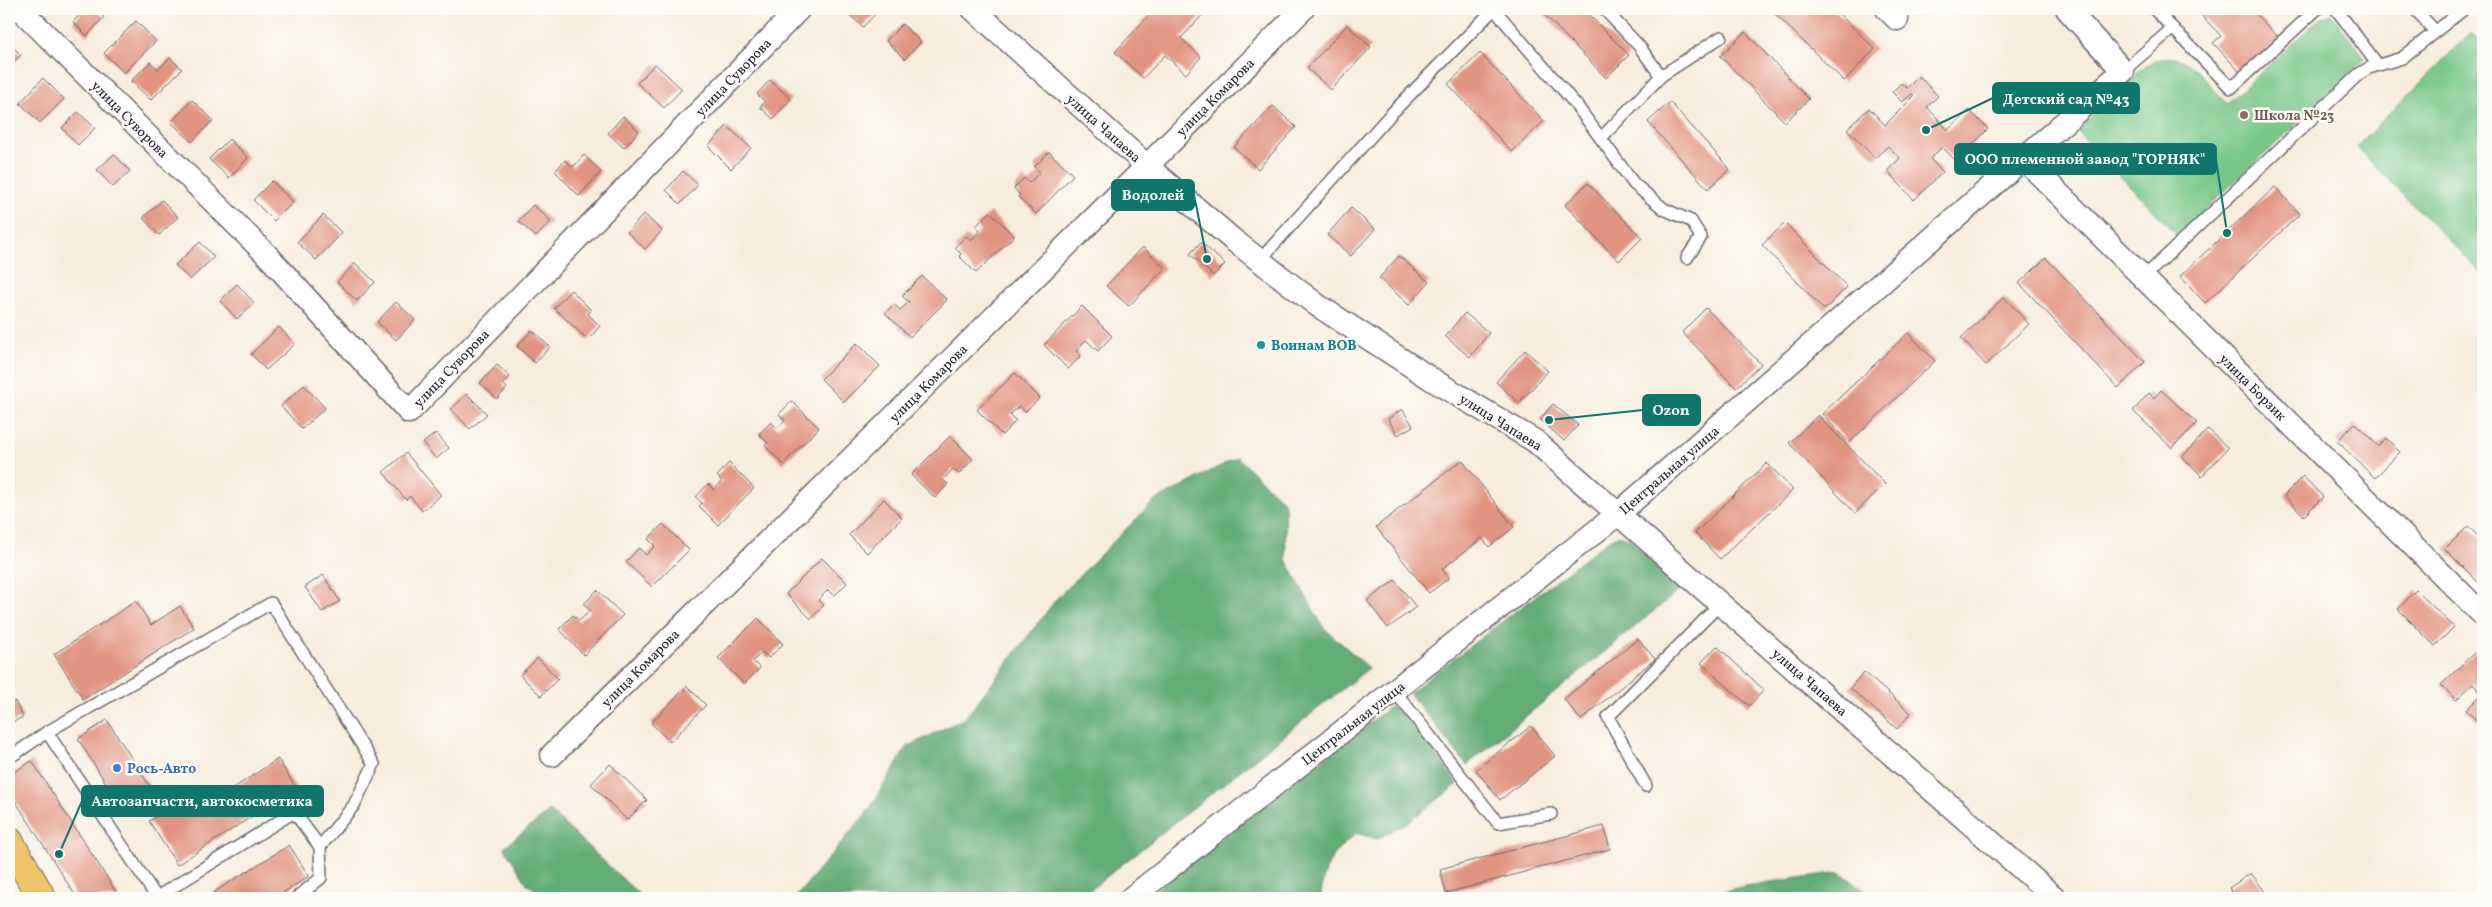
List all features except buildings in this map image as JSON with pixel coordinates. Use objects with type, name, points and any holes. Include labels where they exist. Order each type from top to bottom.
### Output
[{"type":"main road","points":[[9,841],[42,898]]},
{"type":"street","name":"улица Суворова","points":[[20,9],[269,257],[409,412],[799,9]]},
{"type":"street","name":"улица Чапаева","points":[[973,9],[1147,166],[1232,239],[1317,306],[1436,382],[1536,441],[2055,898]]},
{"type":"street","points":[[2068,9],[2123,71]]},
{"type":"street","name":"улица Комарова","points":[[552,755],[1147,166],[1300,10]]},
{"type":"street","name":"Центральная улица","points":[[1131,898],[1618,514],[2123,71]]},
{"type":"street","name":"улица Борзик","points":[[2024,158],[2483,615]]},
{"type":"lane","points":[[1260,260],[1391,114],[1494,9],[1601,138],[1634,184],[1664,209],[1691,221],[1701,237],[1687,258]]},
{"type":"lane","points":[[1604,9],[1639,46],[1661,76]]},
{"type":"lane","points":[[2154,9],[2231,88],[2317,9]]},
{"type":"lane","points":[[2336,9],[2378,65]]},
{"type":"lane","points":[[2415,9],[2435,31]]},
{"type":"lane","points":[[2143,278],[2359,74],[2378,65],[2402,58],[2464,9]]},
{"type":"lane","points":[[2123,71],[2173,28]]},
{"type":"lane","points":[[1601,138],[1661,76],[1721,37]]},
{"type":"lane","points":[[9,758],[47,732],[271,603],[374,764],[354,805],[320,847]]},
{"type":"lane","points":[[1646,786],[1608,717],[1720,604]]},
{"type":"lane","points":[[1394,690],[1498,824],[1551,814]]},
{"type":"lane","points":[[47,732],[157,898],[294,812],[320,847],[321,878],[296,898]]},
{"type":"green space","points":[[2331,14],[2365,58],[2341,83],[2177,235],[2077,131],[2146,65],[2161,59],[2174,57],[2197,70],[2227,104],[2319,19]]},
{"type":"green space","points":[[2471,32],[2483,44],[2483,275],[2356,147]]},
{"type":"green space","points":[[1237,457],[1285,503],[1286,560],[1323,627],[1369,668],[1080,898],[795,898],[868,811],[907,747],[965,718],[1058,597],[1153,502]]},
{"type":"green space","points":[[1619,535],[1631,540],[1682,588],[1467,765],[1409,693],[1606,542]]},
{"type":"green space","points":[[1391,706],[1402,710],[1458,784],[1408,822],[1377,839],[1356,833],[1330,861],[1324,877],[1321,898],[1145,898]]},
{"type":"green space","points":[[550,811],[643,898],[547,898],[527,884],[504,847]]},
{"type":"green space","points":[[1840,872],[1875,898],[1691,898],[1750,885]]},
{"type":"place","name":"Школа №23","points":[[2244,115]]},
{"type":"place","name":"Детский сад №43","points":[[1926,130]]},
{"type":"place","name":"ООО племенной завод \"ГОРНЯК\"","points":[[2227,233]]},
{"type":"place","name":"Водолей","points":[[1207,259]]},
{"type":"place","name":"Воинам ВОВ","points":[[1261,345]]},
{"type":"place","name":"Ozon","points":[[1549,420]]},
{"type":"place","name":"Рось-Авто","points":[[117,768]]},
{"type":"place","name":"Автозапчасти, автокосметика","points":[[59,854]]}]
